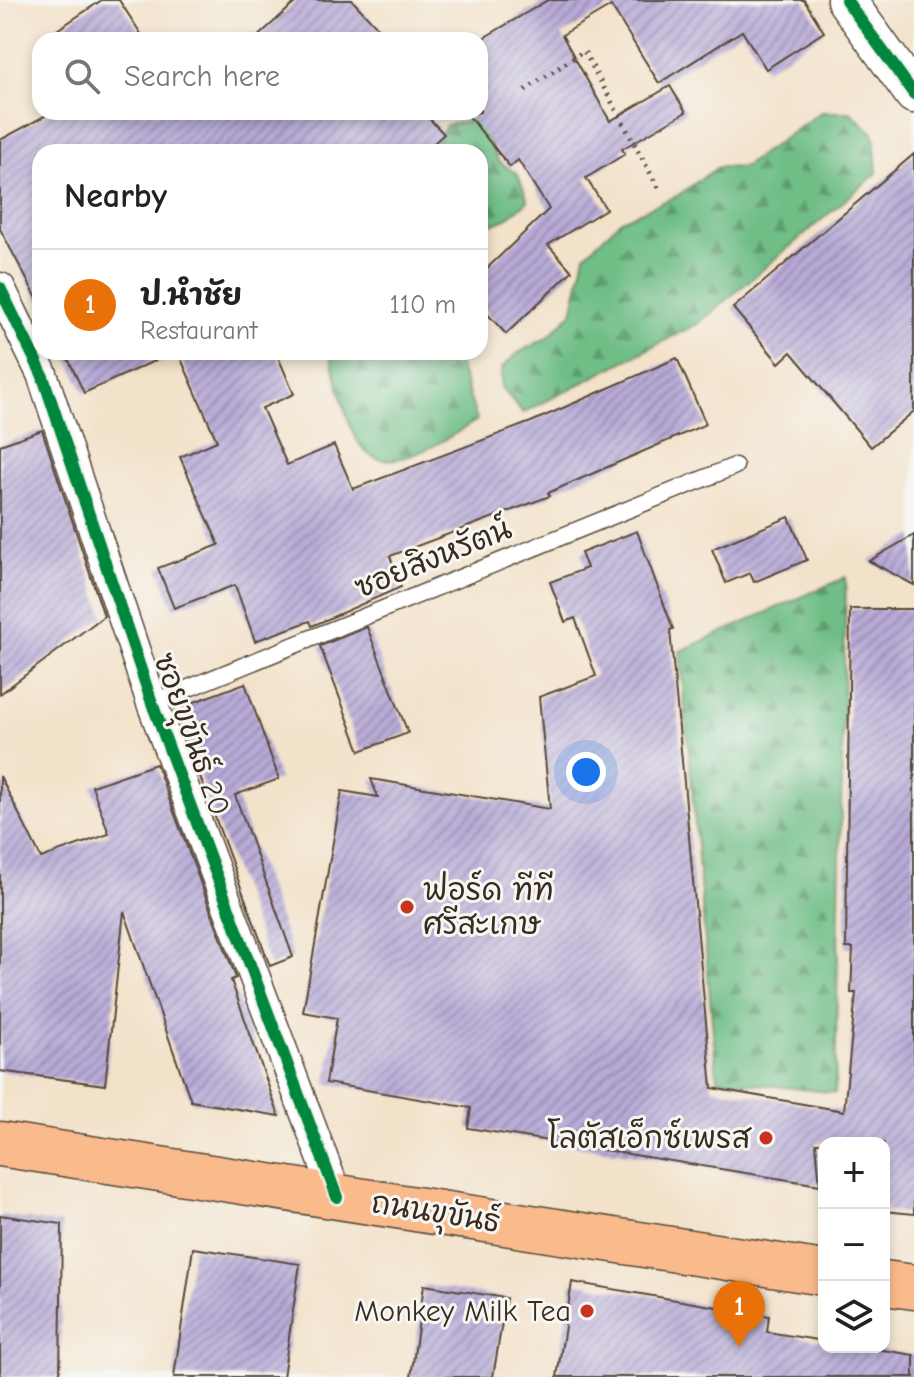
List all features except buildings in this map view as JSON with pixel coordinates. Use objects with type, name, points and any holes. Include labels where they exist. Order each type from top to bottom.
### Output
[{"type":"main road","name":"ถนนขุขันธ์","points":[[0,1144],[818,1272]]},
{"type":"main road","points":[[890,1284],[914,1287]]},
{"type":"street","points":[[846,0],[914,94]]},
{"type":"street","name":"ซอยขุขันธ์ 20","points":[[0,288],[32,354]]},
{"type":"street","name":"ซอยขุขันธ์ 20","points":[[35,360],[152,703],[337,1197]]},
{"type":"lane","name":"ซอยสิงหรัตน์","points":[[152,703],[735,466]]},
{"type":"path","points":[[525,90],[584,51],[659,189]]},
{"type":"green space","points":[[821,112],[850,112],[874,134],[877,173],[699,323],[523,413],[501,387],[501,369],[518,353],[548,337],[572,313],[585,255],[621,220],[677,196],[718,167],[742,168]]},
{"type":"green space","points":[[479,120],[498,161],[518,175],[528,201],[506,218],[488,224],[488,144],[436,144],[446,125]]},
{"type":"green space","points":[[331,360],[458,360],[477,420],[422,451],[391,460],[377,458],[365,451],[353,432]]},
{"type":"green space","points":[[846,577],[835,1093],[717,1079],[680,651]]},
{"type":"cycle path","points":[[846,0],[914,94]]},
{"type":"cycle path","points":[[0,288],[32,354]]},
{"type":"cycle path","points":[[35,360],[152,703],[337,1197]]},
{"type":"place","name":"ฟอร์ด ทีที ศรีสะเกษ","points":[[407,907]]},
{"type":"place","name":"โลตัสเอ็กซ์เพรส","points":[[766,1138]]},
{"type":"place","name":"Monkey Milk Tea","points":[[587,1311]]},
{"type":"place","name":"ป.นำชัย","points":[[739,1347]]}]
